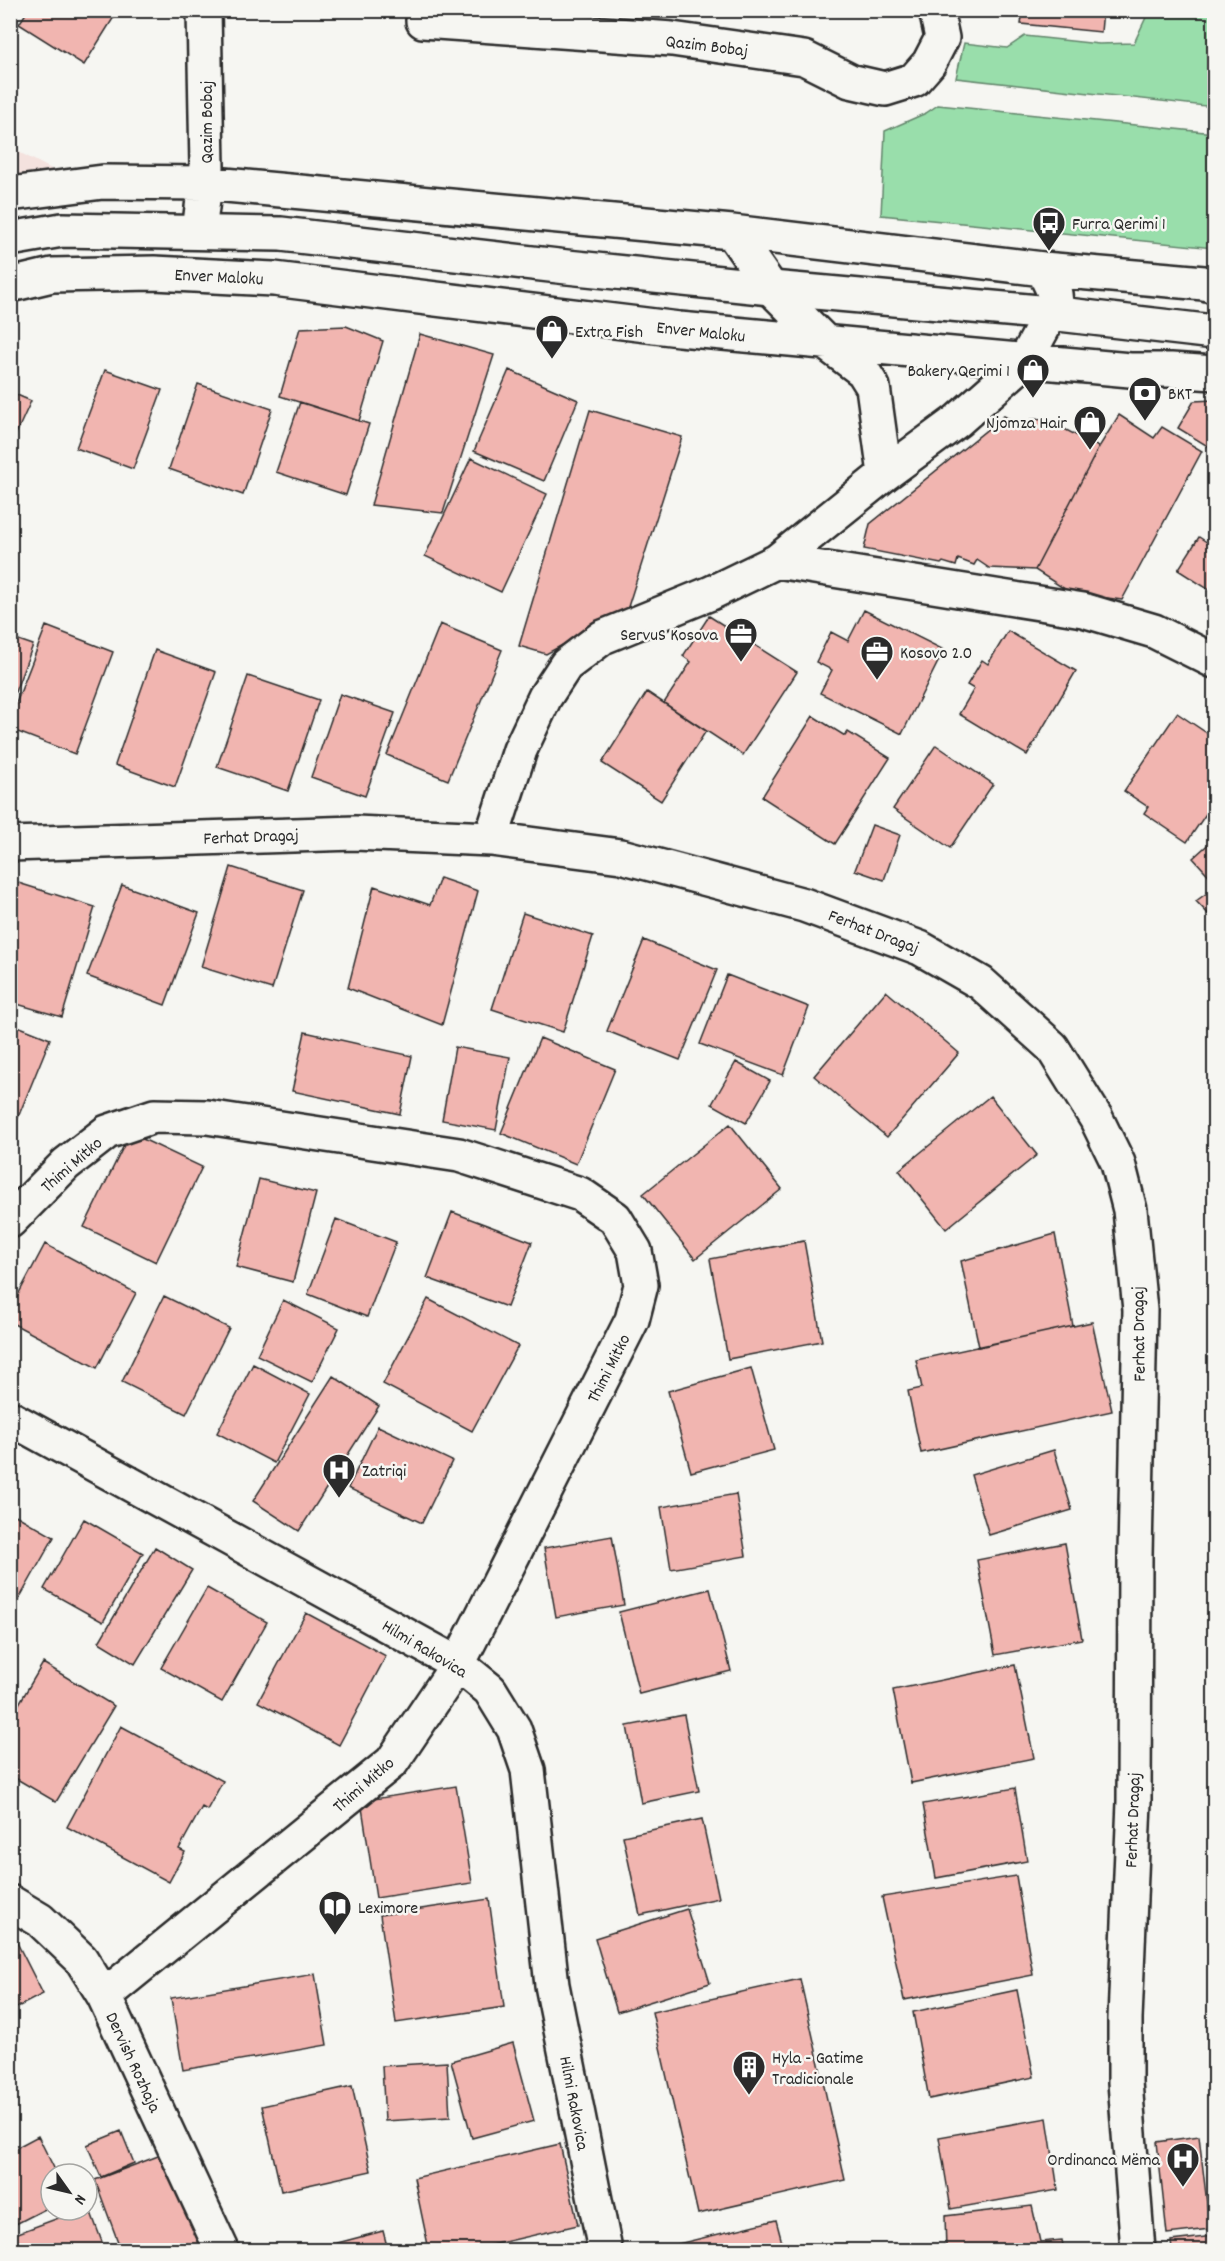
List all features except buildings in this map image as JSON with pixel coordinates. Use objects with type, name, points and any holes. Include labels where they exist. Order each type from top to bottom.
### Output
[{"type":"street","name":"Qazim Bobaj","points":[[200,232],[207,167],[204,10]]},
{"type":"street","name":"Qazim Bobaj","points":[[423,10],[423,21],[672,39],[804,58],[850,81],[885,89],[914,80],[929,63],[942,38],[936,10]]},
{"type":"street","points":[[10,194],[103,182],[204,183],[732,232],[1043,269],[1204,283],[1215,286]]},
{"type":"street","points":[[10,238],[62,230],[280,234],[771,288],[1050,313],[1215,332]]},
{"type":"street","points":[[732,232],[771,288],[826,344],[863,370],[873,387],[885,474]]},
{"type":"street","points":[[491,839],[520,750],[545,697],[566,665],[603,637],[711,592],[777,561],[885,474],[957,421],[1025,361],[1056,304],[1055,294],[1043,269]]},
{"type":"street","name":"Enver Maloku","points":[[10,285],[52,275],[154,273],[274,279],[655,326],[826,344],[1130,370],[1171,370],[1215,374]]},
{"type":"street","points":[[777,561],[1083,610],[1154,631],[1215,661]]},
{"type":"street","name":"Ferhat Dragaj","points":[[10,844],[355,832],[491,839],[621,856],[804,905],[920,948],[981,983],[1052,1047],[1096,1118],[1118,1163],[1131,1210],[1140,1310],[1135,1556],[1134,1803],[1125,2019],[1125,2082],[1138,2250]]},
{"type":"street","name":"Thimi Mitko","points":[[10,1221],[66,1164],[107,1132],[154,1116],[207,1117],[459,1155],[580,1194],[615,1218],[635,1251],[641,1285],[632,1320],[458,1664],[392,1762],[104,1996]]},
{"type":"street","name":"Hilmi Rakovica","points":[[10,1418],[458,1664],[490,1690],[514,1729],[528,1770],[552,1985],[605,2250]]},
{"type":"street","name":"Dervish Rozhaja","points":[[10,1902],[40,1920],[81,1959],[104,1996],[222,2250]]},
{"type":"shaded area","points":[[11,148],[59,173],[11,179]]},
{"type":"green space","points":[[1149,11],[1214,11],[1214,107],[956,78],[964,43],[1007,48],[1025,36],[1099,44],[1134,43]]},
{"type":"green space","points":[[938,105],[1214,133],[1214,248],[881,215],[885,131],[926,113]]},
{"type":"place","name":"Furra Qerimi 1","points":[[1049,252]]},
{"type":"place","name":"Extra Fish","points":[[552,360]]},
{"type":"place","name":"Bakery Qerimi 1","points":[[1033,399]]},
{"type":"place","name":"BKT","points":[[1145,422]]},
{"type":"place","name":"Njomza Hair","points":[[1090,451]]},
{"type":"place","name":"ServuS Kosova","points":[[741,663]]},
{"type":"place","name":"Kosovo 2.0","points":[[877,681]]},
{"type":"place","name":"Zatriqi","points":[[339,1499]]},
{"type":"place","name":"Leximore","points":[[335,1936]]},
{"type":"place","name":"Hyla - Gatime Tradicionale","points":[[749,2096]]},
{"type":"place","name":"Ordinanca Mëma","points":[[1183,2188]]}]
